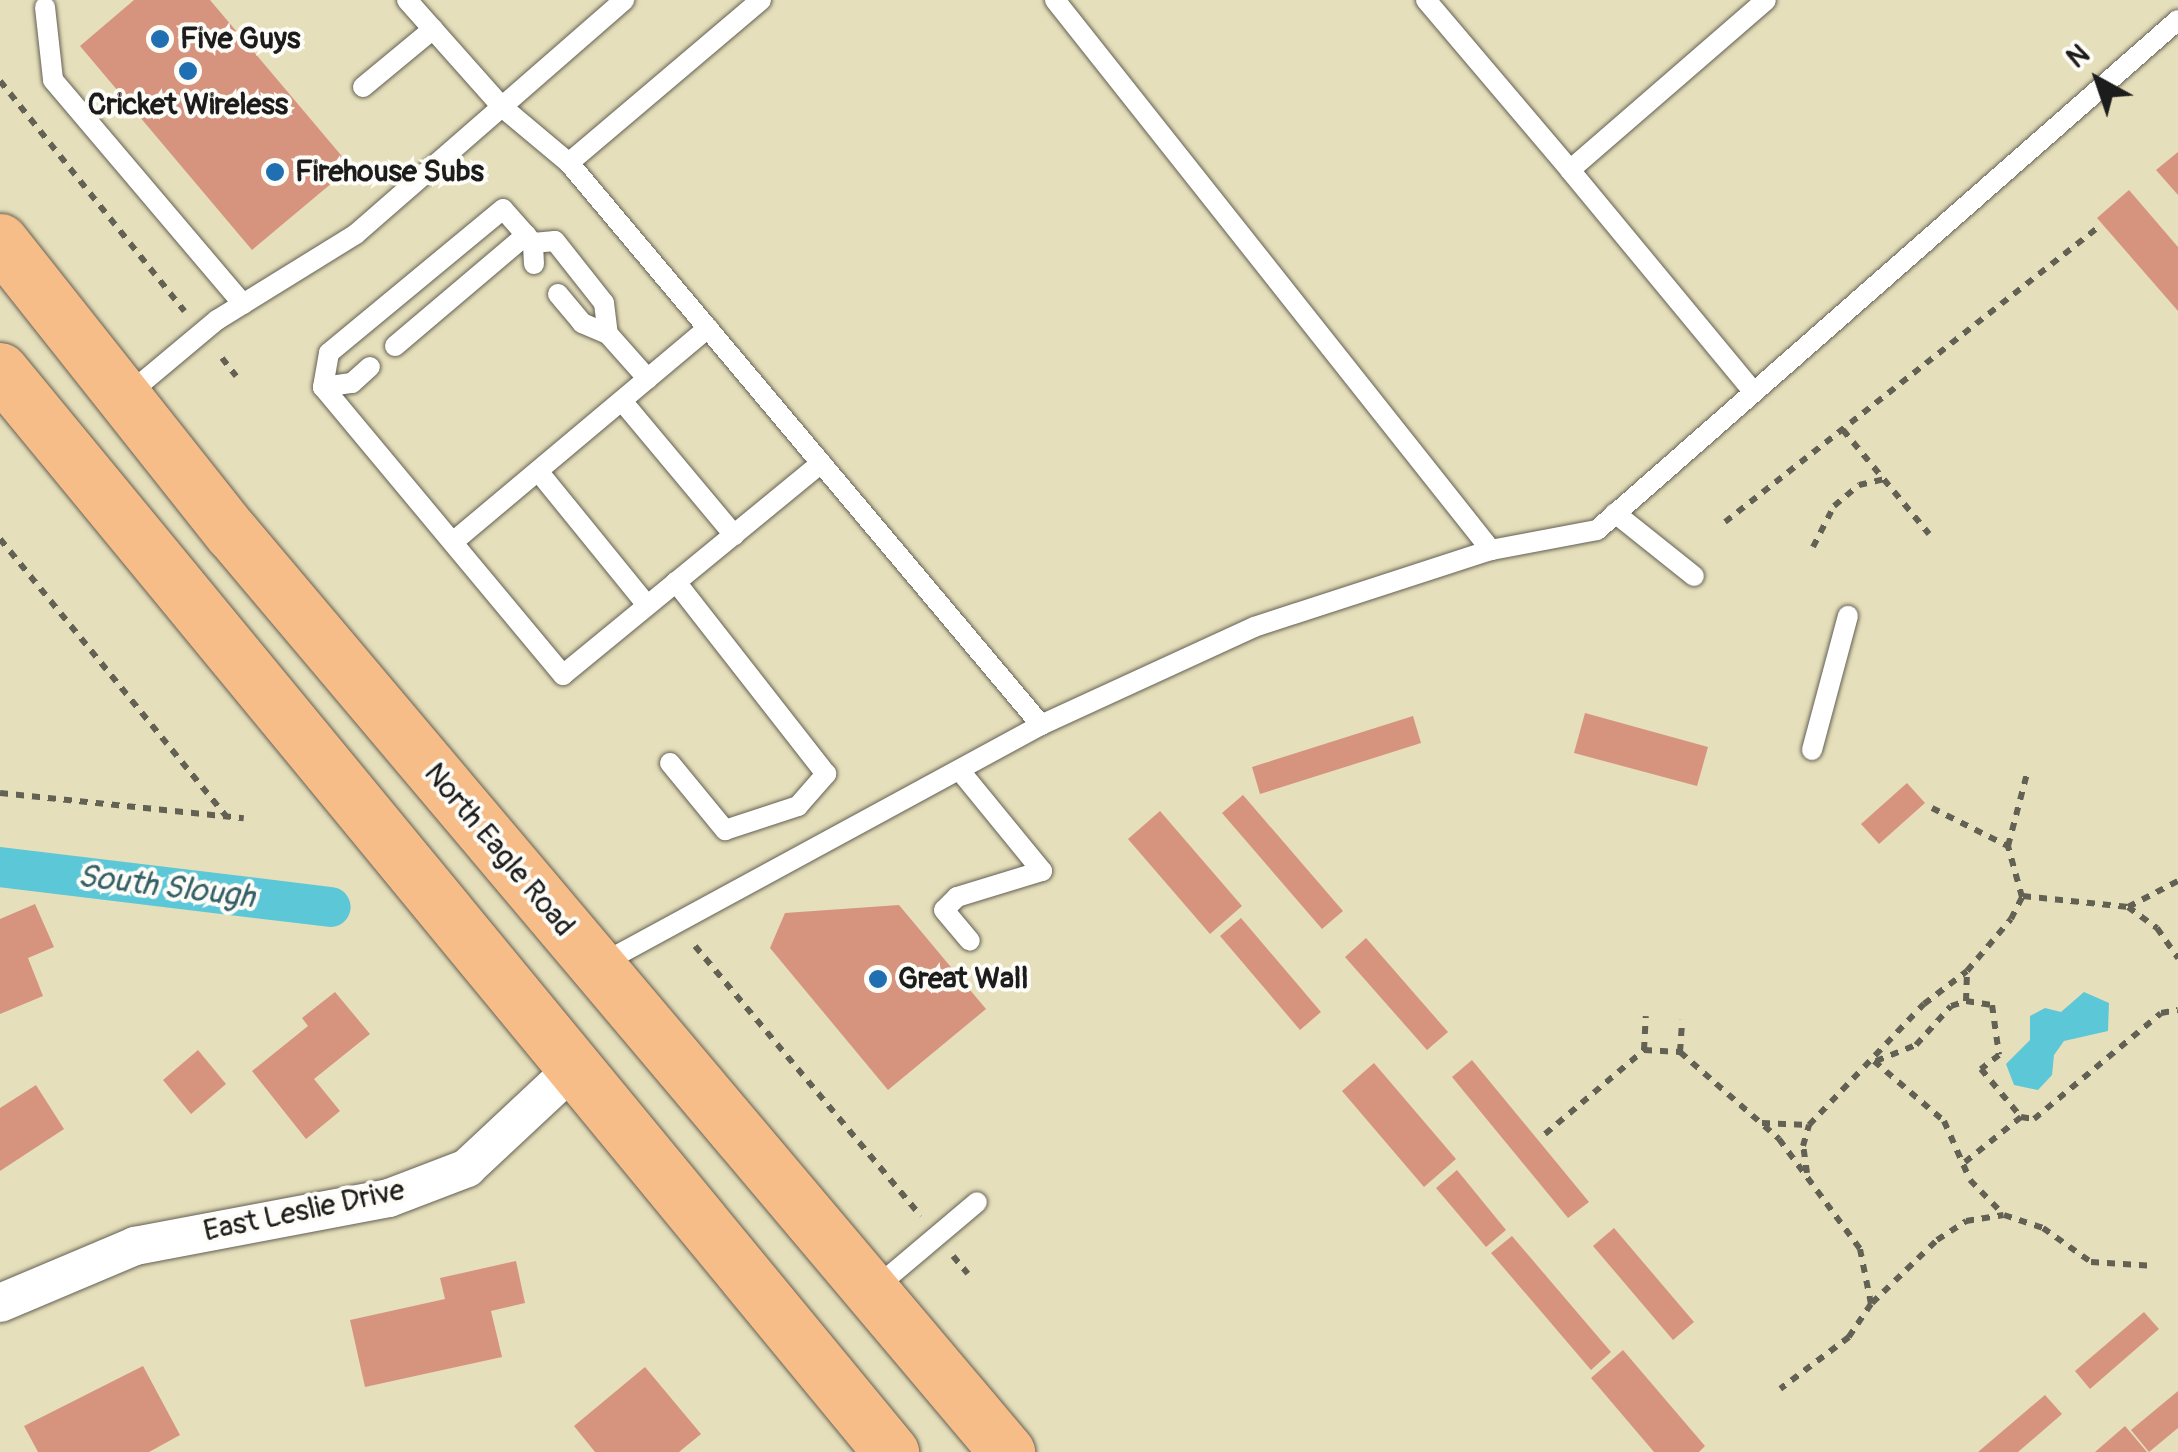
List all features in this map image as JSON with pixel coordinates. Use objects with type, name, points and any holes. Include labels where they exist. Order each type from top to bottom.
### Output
[{"type":"highway","name":"North Eagle Road","points":[[0,241],[231,532],[1007,1452]]},
{"type":"highway","points":[[0,301],[180,523],[231,532]]},
{"type":"highway","points":[[0,370],[891,1452]]},
{"type":"street","name":"East Leslie Drive","points":[[0,1303],[135,1246],[389,1198],[467,1168],[576,1066]]},
{"type":"lane","points":[[407,0],[501,106],[569,163],[1041,725]]},
{"type":"lane","points":[[126,396],[243,304],[344,244],[624,0]]},
{"type":"lane","points":[[569,163],[761,0]]},
{"type":"lane","points":[[1055,0],[1491,550]]},
{"type":"lane","points":[[1426,0],[1752,388]]},
{"type":"lane","points":[[1570,170],[1766,0]]},
{"type":"lane","points":[[45,8],[53,80],[243,304]]},
{"type":"lane","points":[[596,967],[961,772],[1041,725],[1254,626],[1491,550],[1597,530],[1752,388],[2178,20]]},
{"type":"lane","points":[[363,87],[433,30]]},
{"type":"lane","points":[[531,248],[503,209],[329,353],[323,387],[563,675],[821,463]]},
{"type":"lane","points":[[395,346],[531,248],[555,240],[604,302],[608,334]]},
{"type":"lane","points":[[558,294],[582,323],[608,334],[648,379]]},
{"type":"lane","points":[[453,542],[708,328]]},
{"type":"lane","points":[[323,387],[352,382],[370,367]]},
{"type":"lane","points":[[622,402],[734,534]]},
{"type":"lane","points":[[538,471],[647,605]]},
{"type":"lane","points":[[1615,513],[1694,576]]},
{"type":"lane","points":[[670,764],[725,830],[798,806],[826,774],[676,582]]},
{"type":"lane","points":[[1812,750],[1848,616]]},
{"type":"lane","points":[[961,772],[1042,871],[957,897],[944,910],[970,941]]},
{"type":"lane","points":[[871,1291],[977,1202]]},
{"type":"path","points":[[0,80],[184,311]]},
{"type":"path","points":[[1725,522],[1843,430],[2022,280],[2098,227]]},
{"type":"path","points":[[222,358],[236,376]]},
{"type":"path","points":[[1843,430],[1929,534]]},
{"type":"path","points":[[1813,547],[1834,506],[1860,486],[1884,480]]},
{"type":"path","points":[[0,539],[227,817]]},
{"type":"path","points":[[1807,1173],[1803,1146],[1809,1125],[1874,1061],[1924,1004],[1967,971],[2022,897],[2008,846],[2028,770]]},
{"type":"path","points":[[0,793],[244,818]]},
{"type":"path","points":[[1932,808],[2008,846]]},
{"type":"path","points":[[2128,907],[2178,881]]},
{"type":"path","points":[[2023,896],[2128,907],[2175,942],[2178,958]]},
{"type":"path","points":[[676,923],[922,1217]]},
{"type":"path","points":[[1966,1000],[1967,971]]},
{"type":"path","points":[[1874,1061],[1898,1058],[1916,1045],[1938,1012],[1966,1000],[1992,1005],[2000,1055],[1980,1070],[2020,1116],[2034,1119],[2161,1014],[2178,1010]]},
{"type":"path","points":[[1644,1050],[1646,1016]]},
{"type":"path","points":[[1680,1052],[1682,1020]]},
{"type":"path","points":[[1545,1134],[1644,1050],[1680,1052],[1762,1124],[1807,1173],[1860,1249],[1871,1304]]},
{"type":"path","points":[[1874,1061],[1944,1121],[1970,1180],[2004,1215],[2043,1228],[2091,1262],[2156,1266]]},
{"type":"path","points":[[1965,1162],[2020,1116]]},
{"type":"path","points":[[1762,1124],[1809,1125]]},
{"type":"path","points":[[1780,1389],[1849,1336],[1871,1304],[1937,1240],[1966,1221],[2004,1215]]},
{"type":"path","points":[[952,1254],[968,1274]]},
{"type":"water","points":[[2084,992],[2109,1003],[2108,1031],[2064,1041],[2054,1055],[2052,1075],[2038,1090],[2014,1085],[2006,1064],[2030,1040],[2030,1016],[2045,1008],[2061,1012]]},
{"type":"building","points":[[134,0],[210,0],[351,167],[252,250],[80,46]]},
{"type":"building","points":[[2178,152],[2178,195],[2156,170]]},
{"type":"building","points":[[2129,190],[2178,247],[2178,311],[2097,218]]},
{"type":"building","points":[[1585,713],[1708,747],[1697,786],[1574,753]]},
{"type":"building","points":[[1413,716],[1421,743],[1260,794],[1252,767]]},
{"type":"building","points":[[1907,783],[1925,803],[1879,844],[1861,824]]},
{"type":"building","points":[[1243,795],[1343,911],[1322,929],[1222,813]]},
{"type":"building","points":[[1160,811],[1242,906],[1210,934],[1128,839]]},
{"type":"building","points":[[35,904],[54,947],[28,958],[43,996],[0,1014],[0,919]]},
{"type":"building","name":"Great Wall","points":[[899,905],[986,1009],[888,1090],[770,948],[785,913]]},
{"type":"building","points":[[1241,918],[1321,1012],[1300,1030],[1220,936]]},
{"type":"building","points":[[1366,938],[1448,1032],[1427,1050],[1345,957]]},
{"type":"building","points":[[335,992],[370,1034],[314,1079],[340,1111],[306,1139],[252,1071],[308,1026],[302,1018]]},
{"type":"building","points":[[198,1050],[226,1084],[191,1114],[163,1080]]},
{"type":"building","points":[[1472,1060],[1589,1202],[1568,1218],[1452,1077]]},
{"type":"building","points":[[1374,1063],[1456,1159],[1424,1187],[1342,1091]]},
{"type":"building","points":[[36,1085],[64,1129],[0,1171],[0,1108]]},
{"type":"building","points":[[1457,1170],[1506,1230],[1486,1247],[1436,1188]]},
{"type":"building","points":[[1614,1228],[1694,1322],[1673,1340],[1593,1246]]},
{"type":"building","points":[[1512,1236],[1611,1352],[1591,1370],[1491,1253]]},
{"type":"building","points":[[516,1261],[525,1303],[491,1311],[502,1357],[365,1387],[350,1320],[445,1299],[440,1278]]},
{"type":"building","points":[[2144,1312],[2159,1329],[2090,1389],[2075,1371]]},
{"type":"building","points":[[1623,1350],[1705,1446],[1699,1452],[1654,1452],[1591,1378]]},
{"type":"building","points":[[143,1366],[180,1435],[149,1452],[38,1452],[24,1426]]},
{"type":"building","points":[[645,1367],[701,1434],[679,1452],[595,1452],[574,1426]]},
{"type":"building","points":[[2178,1391],[2178,1428],[2149,1452],[2131,1430]]},
{"type":"building","points":[[2045,1395],[2062,1414],[2018,1452],[1978,1452]]},
{"type":"building","points":[[2125,1426],[2147,1452],[2095,1452]]},
{"type":"waterway","name":"South Slough","points":[[0,867],[331,907]]},
{"type":"place","name":"Five Guys","points":[[160,39]]},
{"type":"place","name":"Cricket Wireless","points":[[188,71]]},
{"type":"place","name":"Firehouse Subs","points":[[275,172]]},
{"type":"place","name":"Great Wall","points":[[878,979]]}]
